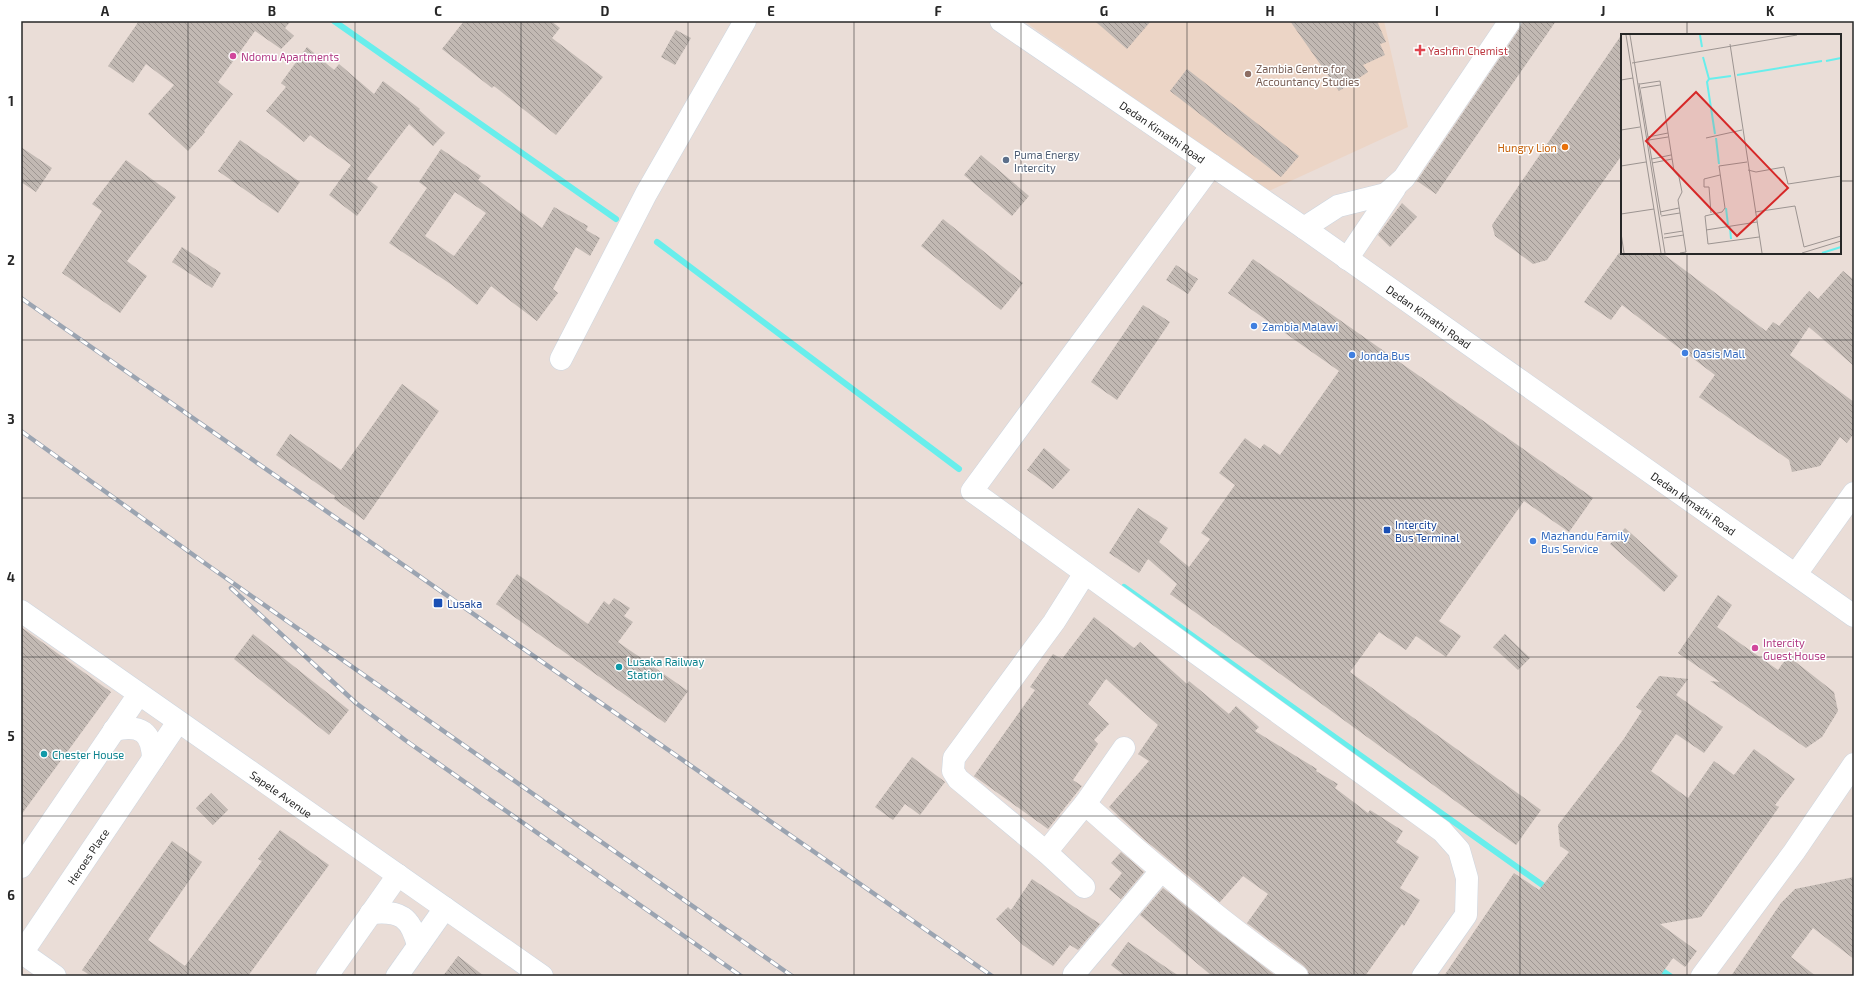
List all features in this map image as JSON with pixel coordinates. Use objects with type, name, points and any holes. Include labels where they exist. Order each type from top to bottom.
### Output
[{"type":"street","points":[[561,359],[646,194],[737,32],[745,21]]},
{"type":"street","name":"Dedan Kimathi Road","points":[[1001,21],[1304,228],[1854,616]]},
{"type":"street","points":[[1347,259],[1395,188],[1404,178],[1510,21]]},
{"type":"street","points":[[1212,165],[972,491],[1442,832],[1459,850],[1468,878],[1466,915],[1423,976]]},
{"type":"street","points":[[1304,228],[1338,206],[1386,194],[1395,188]]},
{"type":"street","points":[[1796,574],[1854,493]]},
{"type":"street","points":[[1084,887],[1046,852],[958,779],[953,771],[954,758],[1054,622],[1085,573]]},
{"type":"street","name":"Sapele Avenue","points":[[21,611],[542,976]]},
{"type":"street","points":[[21,867],[139,694]]},
{"type":"street","name":"Heroes Place","points":[[21,953],[178,722]]},
{"type":"street","points":[[114,730],[129,726],[144,732],[152,744],[153,759]]},
{"type":"street","points":[[1046,852],[1085,804],[1124,748]]},
{"type":"street","points":[[1702,976],[1794,852],[1854,764]]},
{"type":"street","points":[[1085,804],[1161,871],[1252,944],[1297,976]]},
{"type":"street","points":[[1074,974],[1161,871]]},
{"type":"street","points":[[327,976],[398,875]]},
{"type":"street","points":[[397,976],[445,908]]},
{"type":"street","points":[[371,913],[388,911],[403,917],[414,930],[418,946]]},
{"type":"street","points":[[21,953],[55,976]]},
{"type":"shaded area","name":"Zambia Centre for Accountancy Studies","points":[[1024,21],[1384,21],[1408,127],[1267,192]]},
{"type":"building","points":[[139,21],[291,21],[285,28],[294,36],[281,49],[255,31],[218,82],[233,94],[204,131],[205,132],[188,151],[148,114],[174,85],[146,64],[133,83],[108,66]]},
{"type":"building","points":[[464,21],[551,21],[560,28],[552,38],[603,77],[556,135],[494,86],[492,88],[442,49]]},
{"type":"building","points":[[1095,21],[1151,21],[1127,49]]},
{"type":"building","points":[[1290,21],[1377,21],[1386,42],[1380,44],[1385,55],[1363,65],[1368,72],[1339,91]]},
{"type":"building","points":[[1522,21],[1556,21],[1436,194],[1417,181],[1520,28]]},
{"type":"building","points":[[676,30],[691,38],[675,65],[661,57]]},
{"type":"building","points":[[1621,35],[1621,156],[1547,260],[1533,264],[1495,236],[1492,225]]},
{"type":"building","points":[[307,47],[334,70],[339,64],[374,94],[383,81],[420,109],[419,110],[445,133],[433,146],[409,124],[367,179],[378,187],[357,216],[329,195],[351,165],[310,135],[304,142],[266,111],[286,87],[281,83]]},
{"type":"building","points":[[1187,69],[1299,156],[1281,177],[1170,91]]},
{"type":"building","points":[[240,140],[300,182],[278,213],[218,171]]},
{"type":"building","points":[[21,147],[52,168],[36,192],[21,182]]},
{"type":"building","points":[[441,149],[481,176],[478,180],[542,228],[554,207],[588,226],[586,230],[600,238],[590,256],[576,247],[553,289],[558,293],[537,321],[491,286],[477,305],[452,285],[389,243],[427,188],[419,182]],"holes":[[[455,192],[486,213],[454,256],[425,236]]]},
{"type":"building","points":[[981,155],[1029,196],[1012,216],[964,175]]},
{"type":"building","points":[[126,160],[176,197],[127,261],[147,276],[120,313],[62,273],[102,211],[92,204]]},
{"type":"building","points":[[1402,203],[1417,217],[1390,247],[1378,235]]},
{"type":"building","points":[[943,219],[1023,283],[1001,310],[921,246]]},
{"type":"building","points":[[182,247],[221,273],[212,288],[172,262]]},
{"type":"building","points":[[1619,253],[1663,254],[1766,331],[1773,322],[1779,326],[1809,291],[1818,299],[1843,271],[1854,280],[1854,366],[1809,327],[1790,355],[1854,402],[1854,433],[1847,443],[1840,437],[1820,466],[1792,472],[1789,460],[1699,397],[1715,375],[1622,305],[1611,320],[1584,302]]},
{"type":"building","points":[[1253,259],[1593,498],[1569,532],[1524,501],[1439,621],[1461,636],[1446,657],[1416,636],[1406,650],[1379,632],[1350,672],[1541,810],[1516,845],[1170,594],[1177,584],[1148,559],[1139,573],[1109,553],[1138,508],[1168,528],[1159,542],[1189,567],[1210,539],[1201,533],[1235,485],[1219,473],[1245,438],[1260,449],[1264,444],[1280,455],[1339,371],[1228,293]]},
{"type":"building","points":[[1176,265],[1198,279],[1188,294],[1166,280]]},
{"type":"building","points":[[1143,305],[1170,322],[1117,400],[1091,382]]},
{"type":"building","points":[[402,384],[439,411],[364,520],[334,499],[335,496],[276,455],[290,434],[341,470]]},
{"type":"building","points":[[1044,448],[1070,470],[1053,489],[1027,470]]},
{"type":"building","points":[[1625,528],[1678,576],[1664,592],[1610,544]]},
{"type":"building","name":"Lusaka Railway Station","points":[[517,574],[588,624],[604,601],[609,605],[614,598],[630,608],[624,616],[633,622],[618,642],[688,691],[665,723],[496,604]]},
{"type":"building","points":[[1718,595],[1732,605],[1717,627],[1778,670],[1788,656],[1834,692],[1838,711],[1822,737],[1806,748],[1710,681],[1720,682],[1678,653]]},
{"type":"building","points":[[1094,617],[1134,648],[1140,642],[1187,684],[1189,681],[1229,714],[1236,706],[1259,727],[1255,731],[1317,769],[1316,771],[1338,784],[1335,788],[1368,813],[1370,810],[1403,831],[1396,842],[1419,857],[1400,888],[1420,900],[1404,926],[1402,924],[1365,976],[1309,976],[1308,971],[1304,966],[1247,923],[1268,894],[1243,876],[1220,902],[1145,840],[1109,807],[1149,761],[1138,754],[1158,725],[1106,679],[1088,704],[1109,724],[1094,740],[1098,744],[1073,780],[1082,786],[1048,829],[974,776],[1035,690],[1030,687],[1053,654],[1062,659]]},
{"type":"building","name":"Chester House","points":[[21,627],[111,692],[21,815]]},
{"type":"building","points":[[253,634],[349,710],[329,735],[234,659]]},
{"type":"building","points":[[1505,634],[1530,658],[1518,670],[1493,647]]},
{"type":"building","points":[[1659,676],[1688,679],[1676,695],[1723,727],[1704,753],[1676,734],[1651,771],[1688,798],[1714,761],[1734,775],[1754,749],[1795,779],[1775,805],[1779,807],[1701,917],[1660,924],[1697,951],[1685,967],[1673,958],[1660,976],[1444,976],[1514,873],[1539,890],[1569,852],[1560,846],[1558,825],[1623,740],[1642,711],[1636,707]]},
{"type":"building","points":[[912,757],[945,782],[920,815],[905,804],[893,820],[875,807]]},
{"type":"building","points":[[211,793],[228,810],[213,825],[196,808]]},
{"type":"building","points":[[280,830],[329,865],[248,976],[91,976],[82,970],[172,841],[202,862],[148,940],[185,966],[262,861],[258,859]]},
{"type":"building","points":[[1121,852],[1144,872],[1121,899],[1109,889],[1122,873],[1111,863]]},
{"type":"building","points":[[1854,877],[1854,959],[1813,928],[1791,957],[1816,976],[1731,976],[1781,903],[1795,889]]},
{"type":"building","points":[[1032,879],[1100,924],[1078,950],[1070,945],[1053,966],[1023,945],[996,919],[1008,907],[1011,910]]},
{"type":"building","points":[[1163,888],[1276,976],[1212,976],[1140,915]]},
{"type":"building","points":[[1128,942],[1179,976],[1125,976],[1111,965]]},
{"type":"building","points":[[458,956],[484,976],[443,976]]},
{"type":"waterway","points":[[334,21],[616,219]]},
{"type":"waterway","points":[[657,242],[959,469]]},
{"type":"waterway","points":[[1124,587],[1548,889]]},
{"type":"waterway","points":[[1658,968],[1670,976]]},
{"type":"railway","points":[[21,298],[992,976]]},
{"type":"railway","points":[[21,431],[206,564],[792,976]]},
{"type":"railway","points":[[231,588],[356,703],[405,740],[741,976]]},
{"type":"place","name":"Yashfin Chemist","points":[[1420,50]]},
{"type":"place","name":"Ndomu Apartments","points":[[233,56]]},
{"type":"place","name":"Zambia Centre for Accountancy Studies","points":[[1248,74]]},
{"type":"place","name":"Hungry Lion","points":[[1565,147]]},
{"type":"place","name":"Puma Energy Intercity","points":[[1006,160]]},
{"type":"place","name":"Zambia Malawi","points":[[1254,326]]},
{"type":"place","name":"Oasis Mall","points":[[1685,353]]},
{"type":"place","name":"Jonda Bus","points":[[1352,355]]},
{"type":"place","name":"Intercity Bus Terminal","points":[[1387,530]]},
{"type":"place","name":"Mazhandu Family Bus Service","points":[[1533,541]]},
{"type":"place","name":"Lusaka","points":[[438,603]]},
{"type":"place","name":"Intercity Guest House","points":[[1755,648]]},
{"type":"place","name":"Lusaka Railway Station","points":[[619,667]]},
{"type":"place","name":"Chester House","points":[[44,754]]}]
